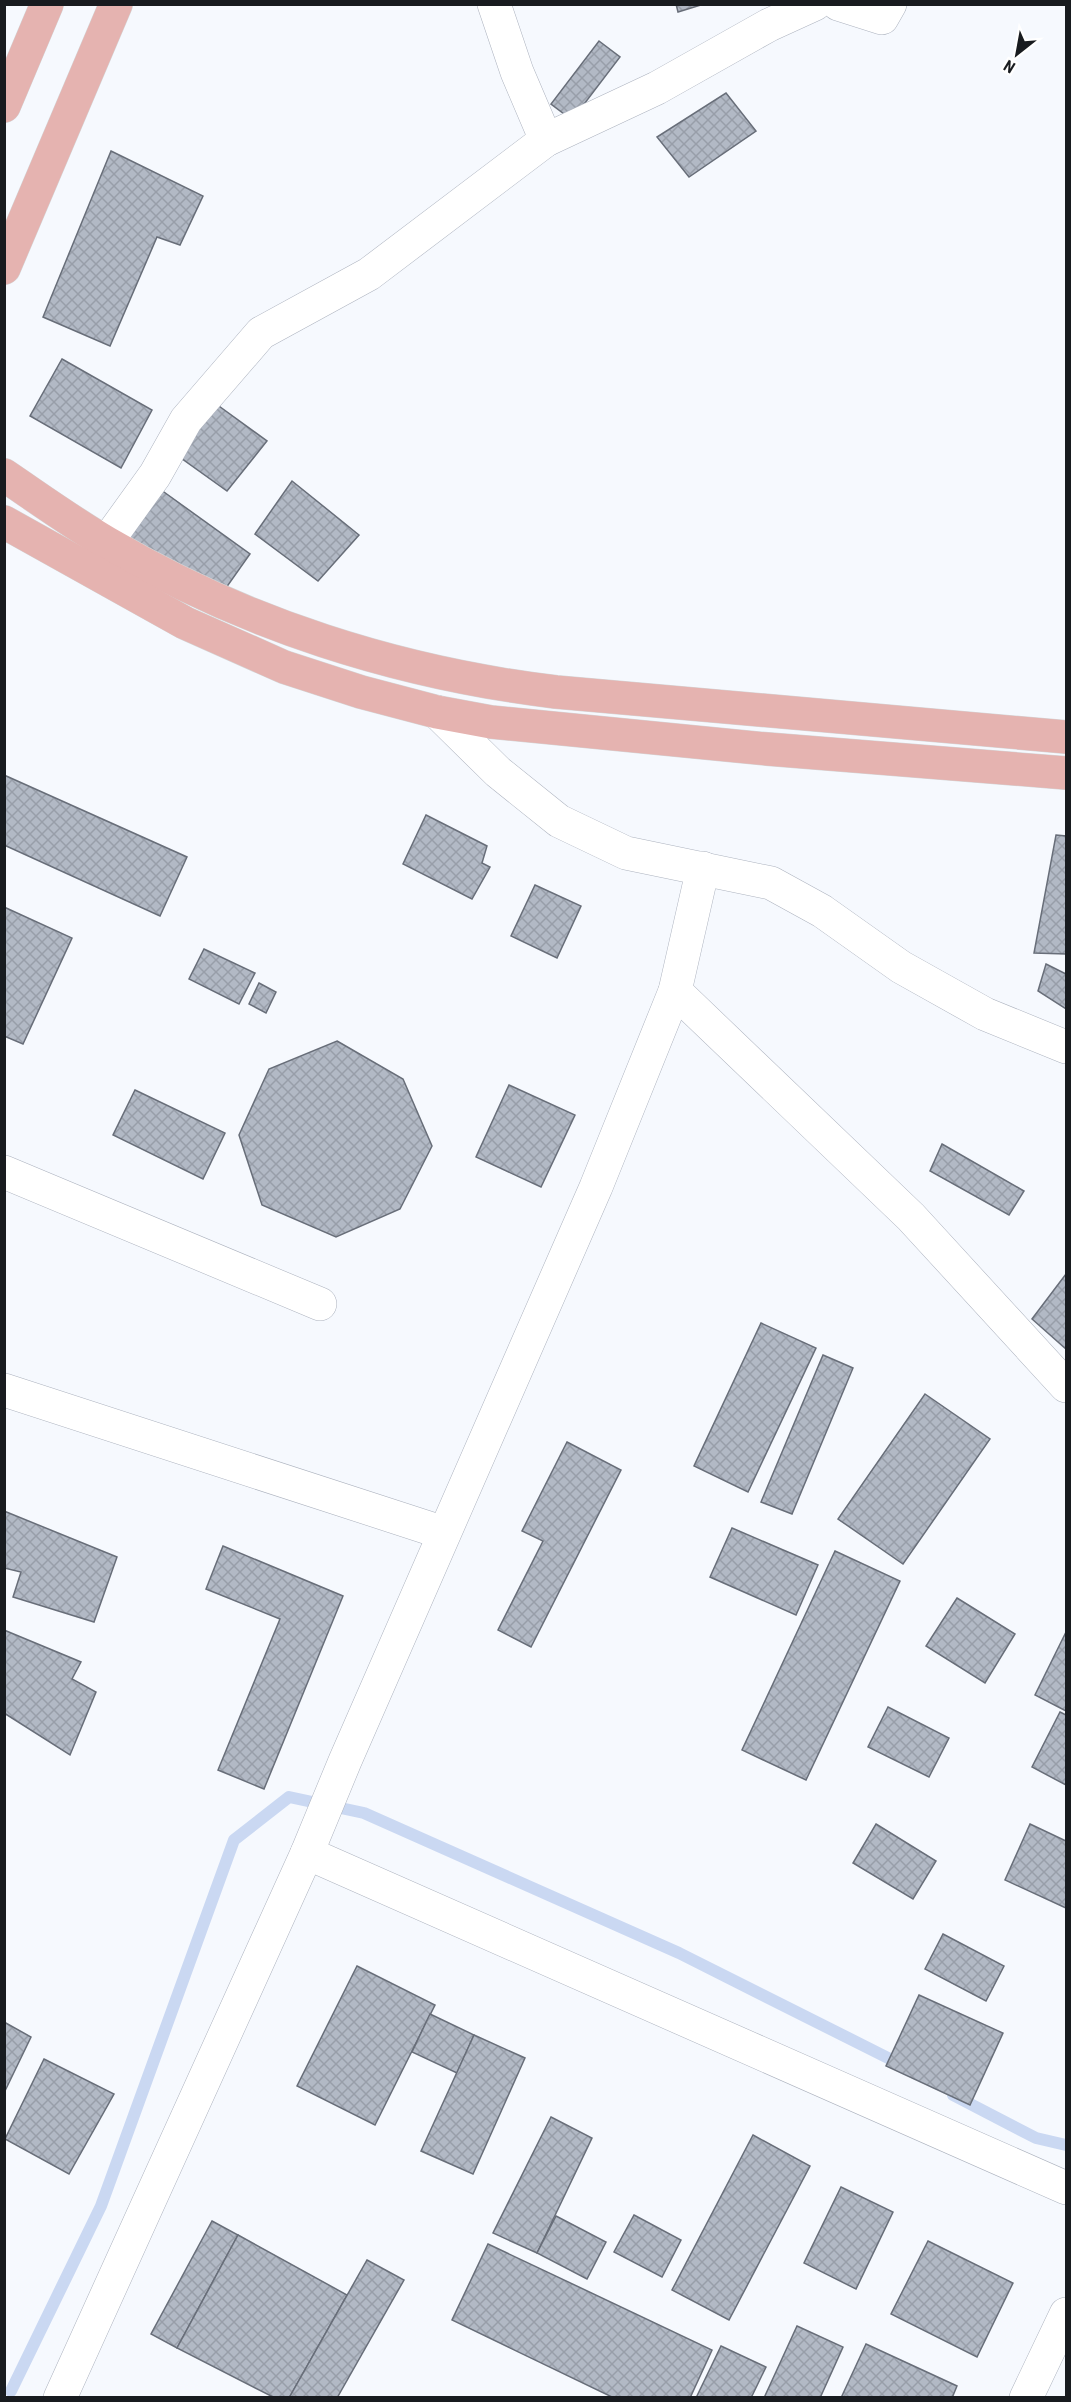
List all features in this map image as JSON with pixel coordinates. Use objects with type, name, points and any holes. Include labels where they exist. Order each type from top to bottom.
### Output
[{"type":"main road","points":[[4,106],[47,4]]},
{"type":"main road","points":[[4,268],[116,4]]},
{"type":"main road","points":[[4,475],[106,543],[198,592],[296,633],[374,656],[498,685],[845,719],[1066,737]]},
{"type":"main road","points":[[4,522],[185,623],[284,667],[361,692],[437,712],[503,724],[767,749],[1066,773]]},
{"type":"street","points":[[494,4],[517,72],[546,140]]},
{"type":"street","points":[[106,543],[155,475],[186,420],[261,333],[369,274],[546,140],[657,88],[769,25],[815,4]]},
{"type":"street","points":[[838,4],[882,18],[890,4]]},
{"type":"street","points":[[437,712],[498,772],[559,821],[626,853],[771,883],[822,911],[922,979],[985,1014],[1066,1047]]},
{"type":"street","points":[[60,2397],[307,1853],[596,1187],[675,991],[703,868]]},
{"type":"street","points":[[675,991],[910,1216],[1066,1386]]},
{"type":"street","points":[[4,1172],[320,1304]]},
{"type":"street","points":[[4,1390],[444,1533]]},
{"type":"street","points":[[307,1853],[1066,2188]]},
{"type":"street","points":[[1026,2397],[1066,2314]]},
{"type":"building","points":[[676,4],[704,4],[678,12]]},
{"type":"building","points":[[599,41],[620,57],[572,120],[551,104]]},
{"type":"building","points":[[726,93],[756,131],[689,177],[657,137]]},
{"type":"building","points":[[111,151],[203,196],[180,245],[157,237],[110,346],[43,317]]},
{"type":"building","points":[[62,359],[152,410],[121,468],[30,416]]},
{"type":"building","points":[[212,401],[267,441],[227,491],[174,453]]},
{"type":"building","points":[[292,481],[359,535],[318,581],[255,534]]},
{"type":"building","points":[[157,487],[250,554],[221,595],[122,539]]},
{"type":"building","points":[[4,775],[187,857],[160,916],[4,845]]},
{"type":"building","points":[[426,815],[487,846],[482,863],[490,867],[472,899],[403,864]]},
{"type":"building","points":[[1056,835],[1066,836],[1066,954],[1034,953]]},
{"type":"building","points":[[535,885],[581,906],[557,958],[511,936]]},
{"type":"building","points":[[4,907],[72,938],[23,1044],[4,1036]]},
{"type":"building","points":[[204,949],[255,973],[239,1004],[189,979]]},
{"type":"building","points":[[1046,964],[1066,974],[1066,1009],[1038,991]]},
{"type":"building","points":[[259,983],[276,992],[266,1013],[249,1004]]},
{"type":"building","points":[[337,1041],[403,1079],[432,1146],[400,1209],[336,1237],[262,1205],[239,1135],[269,1069]]},
{"type":"building","points":[[509,1085],[575,1115],[541,1187],[476,1157]]},
{"type":"building","points":[[135,1090],[225,1133],[203,1179],[113,1135]]},
{"type":"building","points":[[942,1144],[1024,1191],[1009,1215],[930,1171]]},
{"type":"building","points":[[1066,1274],[1066,1349],[1032,1319]]},
{"type":"building","points":[[761,1323],[816,1348],[748,1492],[694,1466]]},
{"type":"building","points":[[823,1355],[853,1368],[792,1514],[761,1502]]},
{"type":"building","points":[[925,1394],[990,1439],[903,1564],[838,1519]]},
{"type":"building","points":[[567,1442],[621,1470],[531,1647],[498,1630],[543,1541],[522,1531]]},
{"type":"building","points":[[4,1511],[117,1557],[94,1622],[13,1597],[21,1572],[4,1568]]},
{"type":"building","points":[[732,1528],[818,1565],[796,1615],[710,1577]]},
{"type":"building","points":[[223,1546],[343,1596],[264,1789],[218,1770],[280,1619],[206,1589]]},
{"type":"building","points":[[835,1551],[900,1581],[806,1780],[742,1750]]},
{"type":"building","points":[[957,1598],[1015,1634],[985,1683],[926,1646]]},
{"type":"building","points":[[4,1630],[81,1662],[72,1679],[96,1692],[70,1755],[4,1713]]},
{"type":"building","points":[[1066,1632],[1066,1711],[1035,1695]]},
{"type":"building","points":[[888,1707],[949,1738],[929,1777],[868,1747]]},
{"type":"building","points":[[1060,1712],[1066,1715],[1066,1785],[1032,1767]]},
{"type":"building","points":[[876,1824],[936,1861],[913,1899],[853,1863]]},
{"type":"building","points":[[1030,1824],[1066,1841],[1066,1908],[1005,1880]]},
{"type":"building","points":[[943,1934],[1004,1966],[986,2001],[925,1969]]},
{"type":"building","points":[[357,1966],[435,2005],[375,2125],[297,2086]]},
{"type":"building","points":[[919,1995],[1003,2033],[970,2105],[886,2066]]},
{"type":"building","points":[[430,2014],[474,2035],[457,2073],[412,2052]]},
{"type":"building","points":[[4,2022],[31,2037],[4,2093]]},
{"type":"building","points":[[474,2035],[525,2058],[473,2174],[421,2151]]},
{"type":"building","points":[[44,2059],[114,2094],[69,2174],[5,2139]]},
{"type":"building","points":[[551,2117],[592,2138],[537,2253],[493,2233]]},
{"type":"building","points":[[753,2135],[810,2166],[729,2320],[672,2290]]},
{"type":"building","points":[[841,2187],[893,2212],[856,2289],[804,2263]]},
{"type":"building","points":[[634,2215],[681,2240],[662,2277],[614,2252]]},
{"type":"building","points":[[556,2216],[606,2242],[587,2279],[537,2253]]},
{"type":"building","points":[[212,2221],[238,2235],[177,2348],[151,2334]]},
{"type":"building","points":[[238,2235],[347,2295],[289,2398],[275,2398],[177,2348]]},
{"type":"building","points":[[928,2241],[1013,2283],[977,2357],[891,2314]]},
{"type":"building","points":[[488,2244],[712,2350],[690,2398],[614,2398],[452,2320]]},
{"type":"building","points":[[367,2260],[404,2280],[337,2398],[289,2398]]},
{"type":"building","points":[[797,2326],[843,2347],[820,2398],[764,2398]]},
{"type":"building","points":[[866,2344],[957,2386],[952,2398],[841,2398]]},
{"type":"building","points":[[721,2346],[766,2367],[751,2398],[696,2398]]},
{"type":"waterway","points":[[11,2391],[101,2206],[234,1840],[289,1797],[364,1813],[679,1953],[902,2065]]},
{"type":"waterway","points":[[953,2095],[1036,2138],[1066,2145]]}]
